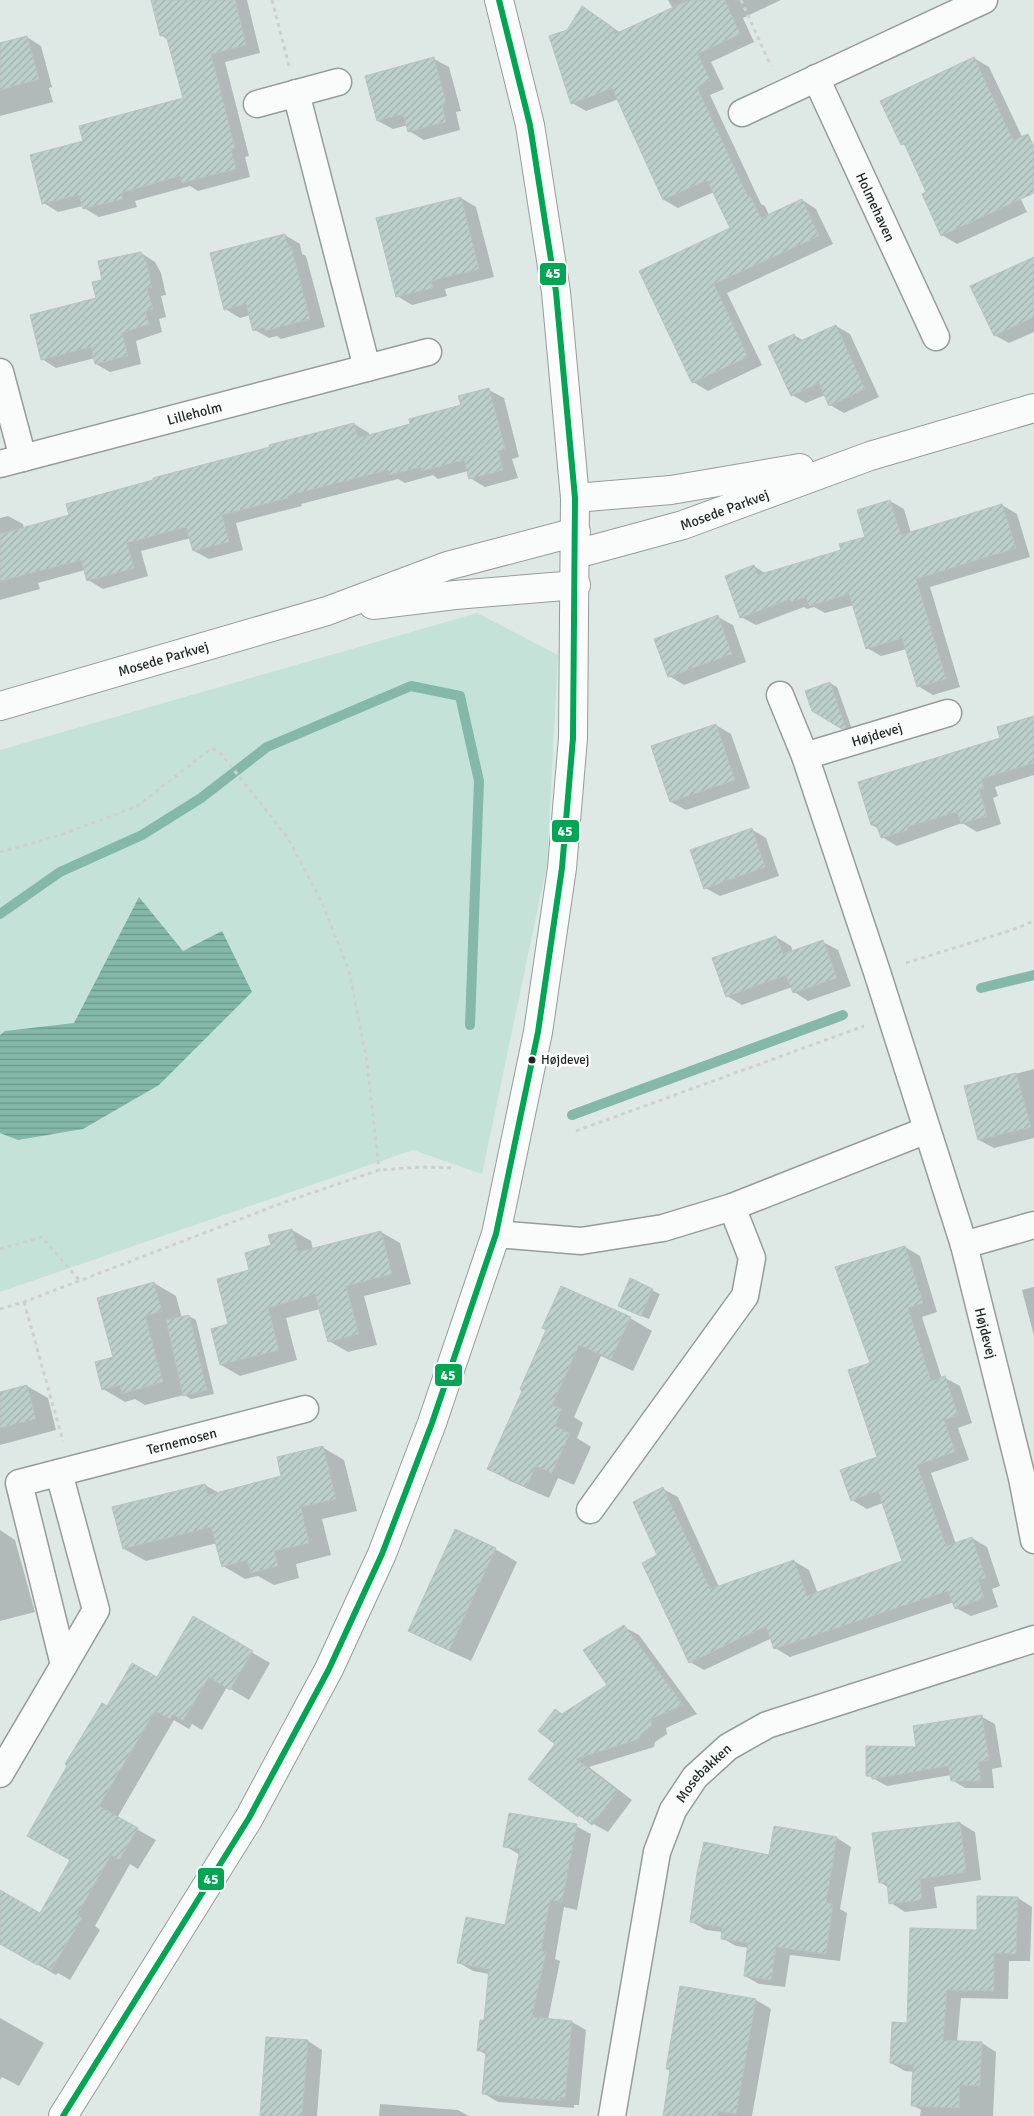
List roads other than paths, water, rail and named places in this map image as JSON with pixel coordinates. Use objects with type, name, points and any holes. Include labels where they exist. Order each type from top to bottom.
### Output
[{"type":"street","points":[[63,2116],[249,1818],[329,1668],[382,1554],[432,1423],[496,1234],[538,1032],[562,868],[573,738],[576,585],[575,498],[556,292],[530,125],[498,0]]},
{"type":"street","points":[[742,113],[984,0]]},
{"type":"street","name":"Holmehaven","points":[[816,78],[936,337]]},
{"type":"street","points":[[257,104],[338,82]]},
{"type":"street","points":[[296,93],[367,368]]},
{"type":"street","name":"Lilleholm","points":[[0,372],[11,461],[428,352]]},
{"type":"street","name":"Mosede Parkvej","points":[[0,706],[326,611],[447,566],[683,524],[870,456],[1034,408]]},
{"type":"street","name":"Mosede Parkvej","points":[[575,498],[671,490],[870,456]]},
{"type":"street","name":"Mosede Parkvej","points":[[326,611],[455,595],[576,585]]},
{"type":"street","name":"Højdevej","points":[[780,695],[805,756],[964,1244],[1022,1478],[1034,1540]]},
{"type":"street","name":"Højdevej","points":[[805,756],[948,713]]},
{"type":"street","points":[[496,1234],[581,1241],[662,1228],[732,1207],[927,1130]]},
{"type":"street","points":[[590,1510],[746,1296],[752,1258],[732,1207]]},
{"type":"street","points":[[964,1244],[1034,1225]]},
{"type":"street","name":"Ternemosen","points":[[64,1665],[20,1483],[305,1409]]},
{"type":"street","points":[[0,1774],[96,1610],[59,1473]]},
{"type":"street","name":"Mosebakken","points":[[612,2116],[657,1852],[673,1810],[694,1777],[728,1747],[767,1725],[1034,1639]]},
{"type":"waterway","points":[[0,914],[60,872],[142,835],[201,798],[267,747],[411,686],[460,696],[479,781],[470,1025]]},
{"type":"waterway","points":[[981,988],[1034,975]]},
{"type":"waterway","points":[[572,1115],[843,1015]]},
{"type":"place","name":"Højdevej","points":[[532,1060]]}]
